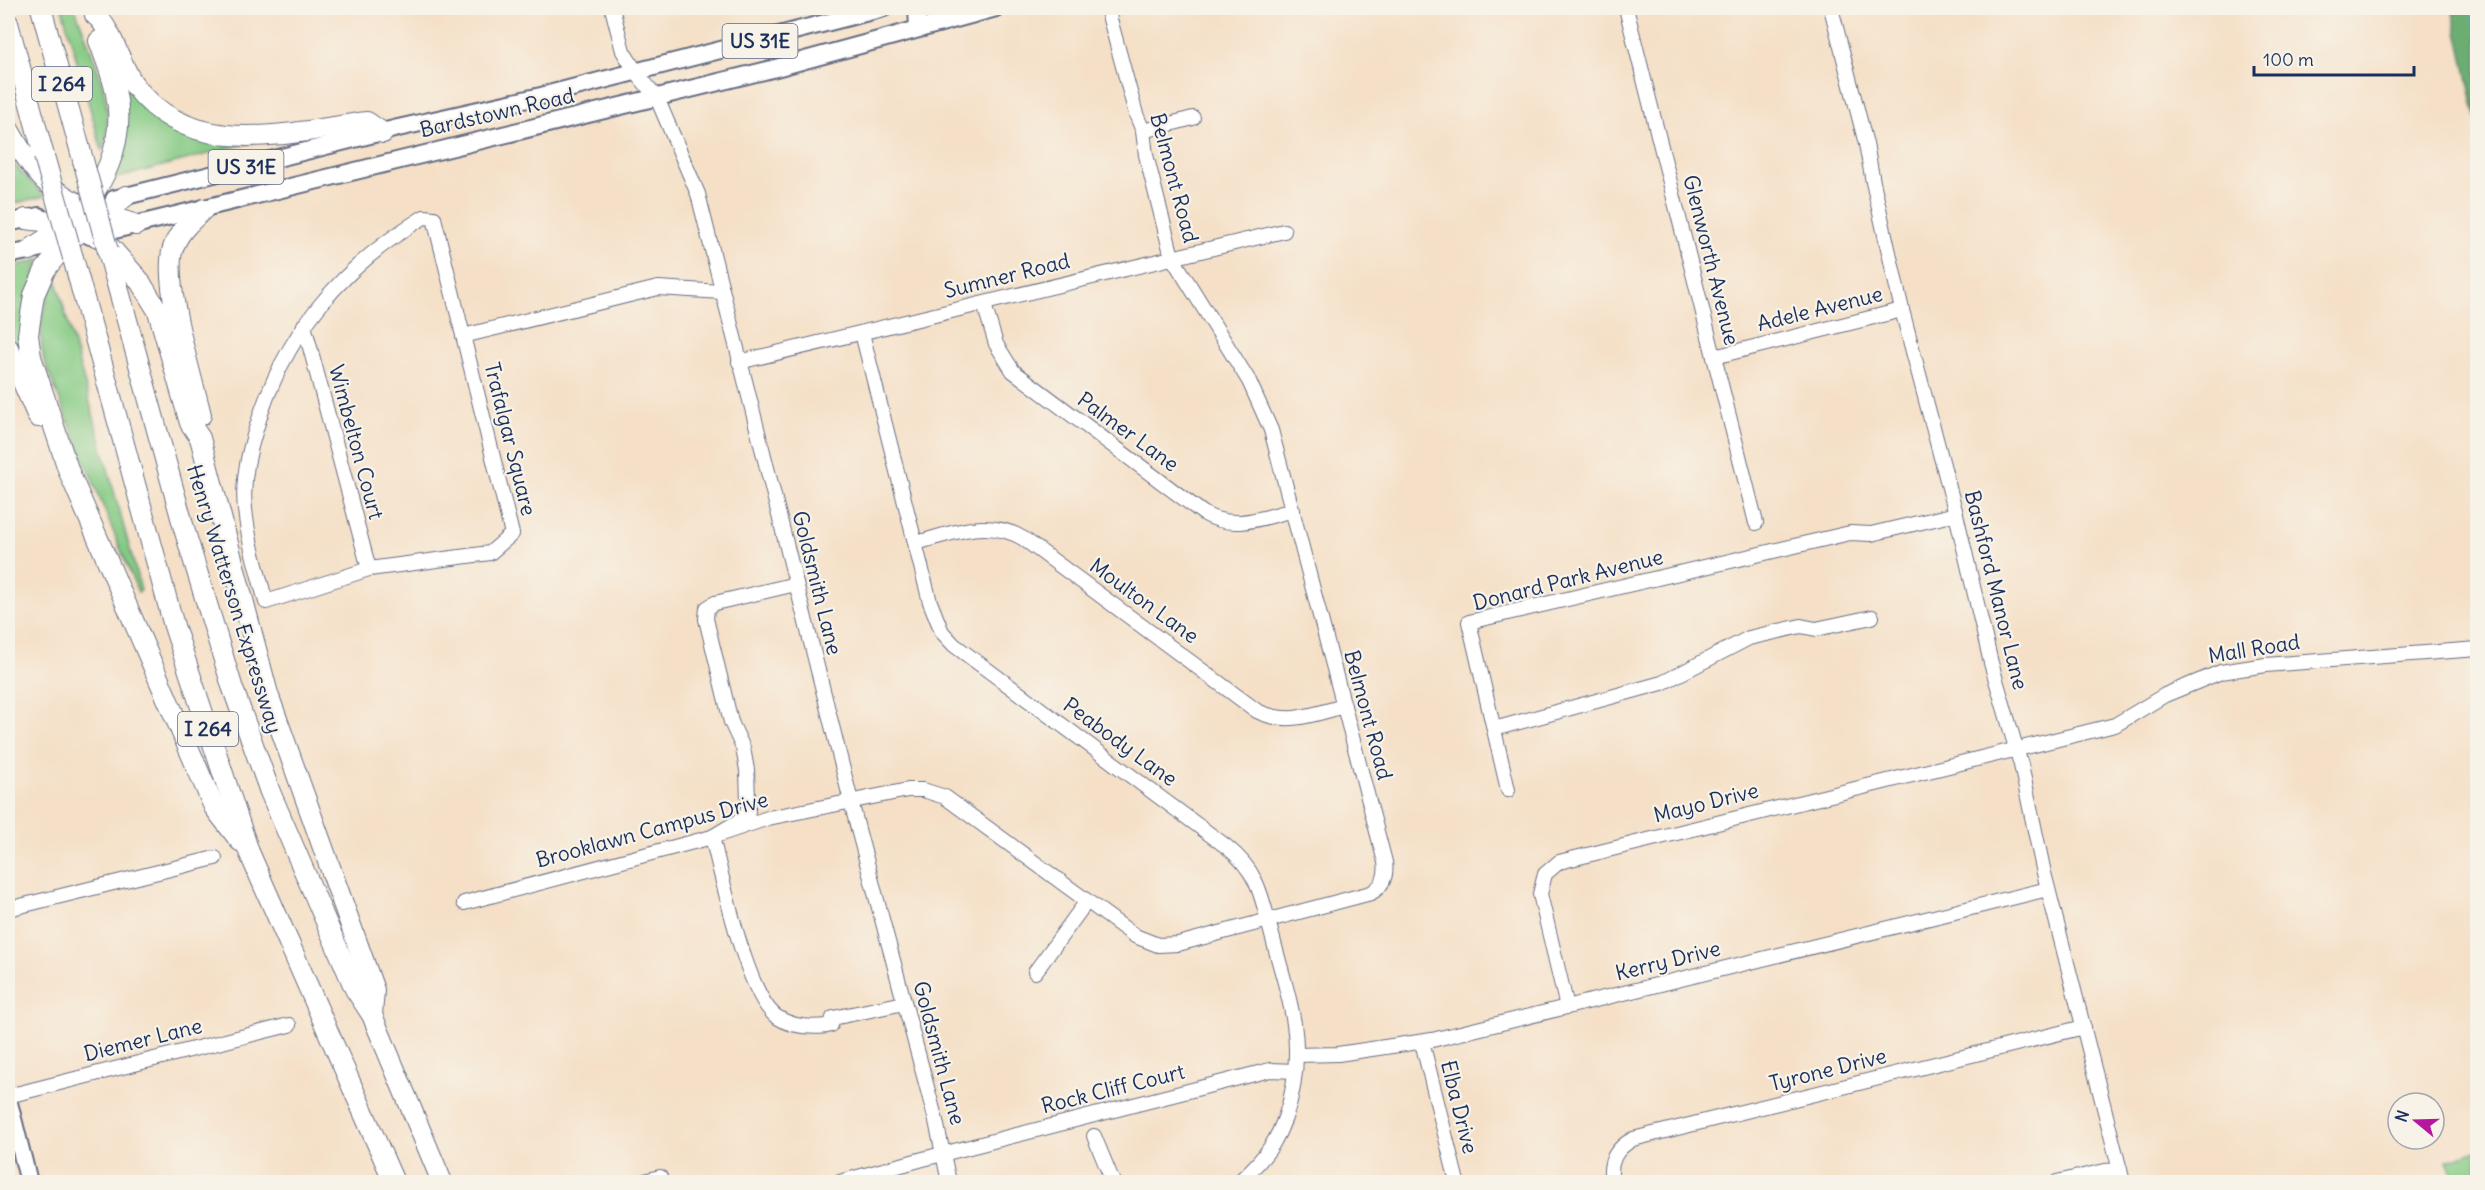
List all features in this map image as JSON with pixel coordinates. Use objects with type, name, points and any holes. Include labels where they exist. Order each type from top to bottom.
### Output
[{"type":"highway","name":"Henry Watterson Expressway","points":[[41,8],[200,584],[232,686],[295,854],[355,989],[372,1015],[442,1182]]},
{"type":"highway","points":[[94,11],[102,20],[135,86],[155,106],[192,128],[242,138],[367,122],[383,133]]},
{"type":"highway","points":[[77,238],[83,206],[103,178],[114,151],[118,119],[116,94],[96,34],[94,11]]},
{"type":"highway","name":"I 264","points":[[8,23],[44,156],[77,238],[174,626],[249,852],[394,1182]]},
{"type":"highway","points":[[8,128],[21,150],[46,182],[83,206],[136,225]]},
{"type":"highway","points":[[126,196],[102,213],[45,270],[34,295],[28,335],[39,385],[69,472],[214,807],[249,852]]},
{"type":"highway","points":[[200,438],[202,421],[175,305],[170,264],[178,237],[204,209]]},
{"type":"highway","points":[[17,221],[77,238],[103,239],[139,280],[158,311],[190,423],[200,438],[268,694],[374,990],[372,1015]]},
{"type":"highway","points":[[30,250],[77,238]]},
{"type":"highway","points":[[8,348],[59,465],[69,472]]},
{"type":"main road","name":"Bardstown Road","points":[[17,221],[636,72],[884,8]]},
{"type":"main road","points":[[917,8],[918,28]]},
{"type":"main road","name":"Bardstown Road","points":[[77,238],[657,98],[996,8]]},
{"type":"main road","points":[[8,255],[30,250]]},
{"type":"main road","points":[[8,1097],[29,1182]]},
{"type":"street","name":"Goldsmith Lane","points":[[612,8],[623,51],[657,98],[698,194],[950,1182]]},
{"type":"street","name":"Belmont Road","points":[[852,803],[908,790],[945,797],[1135,936],[1158,945],[1178,944],[1371,893],[1383,881],[1385,862],[1293,510],[1264,410],[1249,381],[1172,257],[1171,245],[1146,155],[1143,131],[1136,114],[1107,8]]},
{"type":"street","name":"Glenworth Avenue","points":[[1626,8],[1756,523]]},
{"type":"street","name":"Bashford Manor Lane","points":[[1831,8],[1866,144],[1902,310],[1956,514],[1991,663],[2034,819],[2048,889],[2121,1176]]},
{"type":"street","points":[[1143,131],[1193,118]]},
{"type":"street","name":"Trafalgar Square","points":[[424,217],[434,218],[512,534],[490,553],[369,569],[266,602],[251,546],[245,508],[249,459],[262,406],[276,373],[304,326],[329,292],[350,271],[398,233],[424,217]]},
{"type":"street","name":"Sumner Road","points":[[739,362],[1284,231]]},
{"type":"street","points":[[463,336],[658,288],[722,292]]},
{"type":"street","name":"Palmer Lane","points":[[984,304],[996,344],[1006,363],[1020,379],[1203,513],[1221,522],[1232,524],[1245,523],[1293,510]]},
{"type":"street","name":"Adele Avenue","points":[[1714,357],[1902,310]]},
{"type":"street","name":"Wimbelton Court","points":[[304,326],[369,569]]},
{"type":"street","name":"Peabody Lane","points":[[862,333],[936,619],[947,639],[1240,858],[1255,878],[1291,1007],[1296,1055],[1288,1106],[1278,1133],[1262,1159],[1239,1182]]},
{"type":"street","name":"Donard Park Avenue","points":[[1494,729],[1469,622],[1850,533],[1871,534],[1956,514]]},
{"type":"street","name":"Moulton Lane","points":[[916,543],[977,527],[1006,529],[1024,538],[1257,711],[1271,718],[1283,720],[1344,706]]},
{"type":"street","points":[[796,584],[715,603],[707,608],[706,619],[731,722],[743,748],[747,770],[748,801],[748,811],[744,818],[712,837],[747,967],[761,999],[777,1017],[798,1026],[826,1026],[831,1025],[833,1018],[904,1003]]},
{"type":"street","points":[[1508,790],[1494,729],[1662,683],[1749,638],[1801,626],[1816,629],[1872,617]]},
{"type":"street","name":"Mall Road","points":[[2016,749],[2115,725],[2165,695],[2221,672],[2266,665],[2478,650]]},
{"type":"street","name":"Mayo Drive","points":[[1567,1007],[1540,894],[1545,874],[1559,862],[2016,749]]},
{"type":"street","name":"Brooklawn Campus Drive","points":[[464,903],[712,837],[768,818],[852,803]]},
{"type":"street","points":[[8,909],[215,858]]},
{"type":"street","name":"Kerry Drive","points":[[1296,1055],[1338,1054],[1422,1042],[2048,889]]},
{"type":"street","points":[[1035,972],[1087,902]]},
{"type":"street","name":"Diemer Lane","points":[[8,1097],[289,1025]]},
{"type":"street","name":"Tyrone Drive","points":[[1612,1182],[1611,1161],[1619,1148],[1633,1139],[2084,1027]]},
{"type":"street","name":"Elba Drive","points":[[1422,1042],[1457,1182]]},
{"type":"street","name":"Rock Cliff Court","points":[[840,1182],[1270,1070],[1295,1071]]},
{"type":"street","points":[[1094,1136],[1113,1182]]},
{"type":"street","points":[[2057,1182],[2105,1171],[2121,1176]]},
{"type":"street","points":[[641,1182],[661,1180]]},
{"type":"green space","points":[[62,8],[75,8],[100,78],[107,116],[107,134],[102,151]]},
{"type":"green space","points":[[2452,8],[2477,8],[2477,122]]},
{"type":"green space","points":[[119,76],[144,103],[253,142],[110,180]]},
{"type":"green space","points":[[8,154],[19,170],[45,196],[8,205]]},
{"type":"green space","points":[[41,259],[36,267],[29,384],[8,336],[8,268]]},
{"type":"green space","points":[[56,279],[141,590],[138,592],[44,361],[41,340],[42,319],[47,299]]},
{"type":"green space","points":[[2477,1150],[2477,1182],[2455,1182],[2447,1160]]},
{"type":"waterway","points":[[2471,8],[2478,36]]}]
